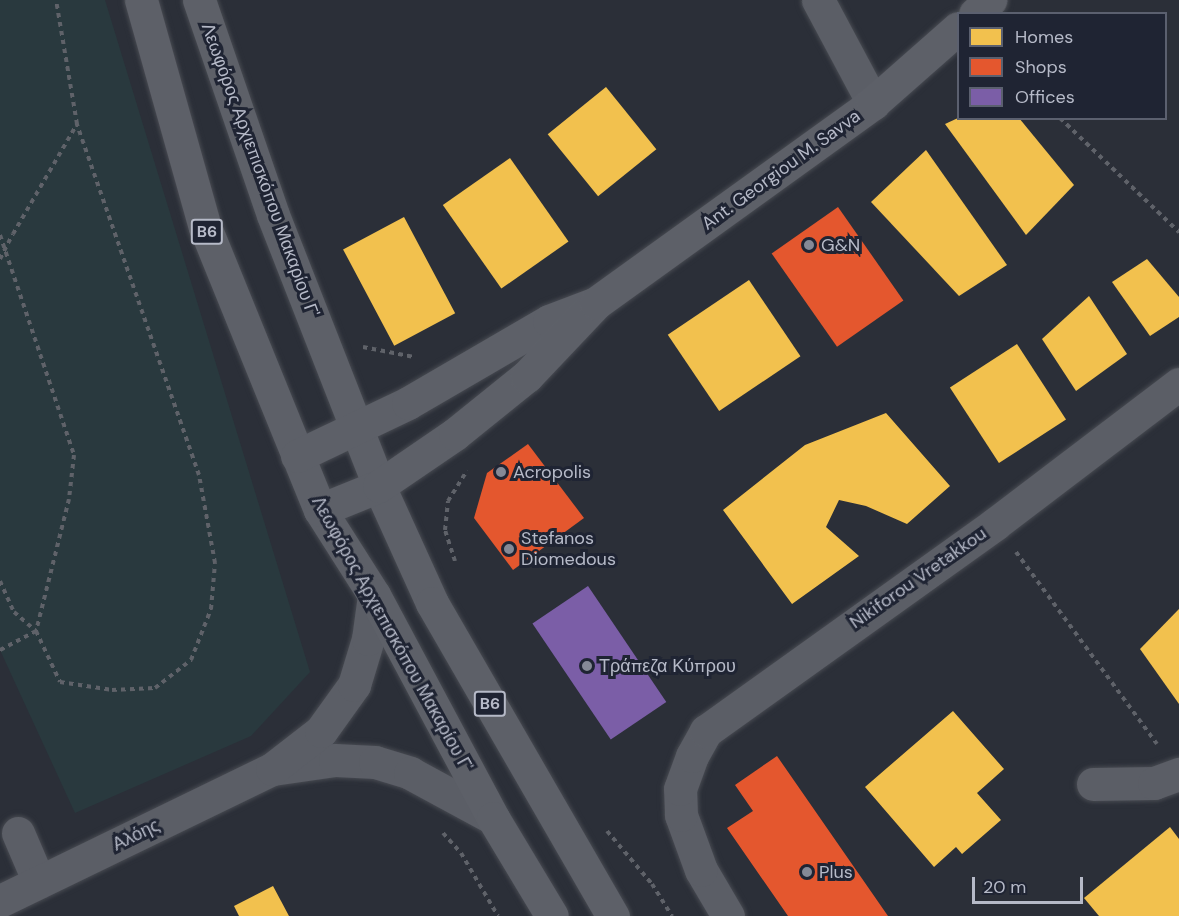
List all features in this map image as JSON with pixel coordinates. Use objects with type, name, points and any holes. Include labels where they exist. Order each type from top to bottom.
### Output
[{"type":"main road","name":"Λεωφόρος Αρχιεπισκόπου Μακαρίου Γ'","points":[[141,0],[205,227],[320,510],[374,595],[493,818],[552,916]]},
{"type":"main road","name":"Λεωφόρος Αρχιεπισκόπου Μακαρίου Γ'","points":[[199,0],[273,215],[379,486],[432,603],[614,916]]},
{"type":"main road","points":[[977,12],[990,0]]},
{"type":"main road","name":"Ant. Georgiou M. Savva","points":[[320,510],[379,486],[455,435],[527,376],[596,303],[873,103],[957,29]]},
{"type":"main road","name":"Ant. Georgiou M. Savva","points":[[297,456],[434,389],[549,321],[596,303]]},
{"type":"street","points":[[818,0],[873,103]]},
{"type":"street","name":"Nikiforou Vretakkou","points":[[728,916],[688,841],[681,815],[680,789],[692,756],[706,732],[995,524],[1179,384]]},
{"type":"street","name":"Αλόης","points":[[0,901],[272,769],[321,731],[349,693],[368,639],[374,595]]},
{"type":"street","name":"Αλόης","points":[[272,769],[336,760],[375,762],[410,773],[493,818]]},
{"type":"street","points":[[1093,784],[1154,783],[1172,764]]},
{"type":"street","points":[[18,833],[39,882]]},
{"type":"path","points":[[0,580],[14,612],[36,631],[60,682],[112,690],[155,688],[191,660],[211,609],[215,563],[199,475],[77,124],[56,0]]},
{"type":"path","points":[[1062,120],[1179,232]]},
{"type":"path","points":[[0,259],[77,124]]},
{"type":"path","points":[[0,235],[74,455],[69,499],[36,631],[0,650]]},
{"type":"path","points":[[995,524],[1172,764]]},
{"type":"path","points":[[435,824],[461,853],[498,916]]},
{"type":"shaded area","points":[[0,0],[105,0],[310,672],[251,736],[75,813],[0,650]]},
{"type":"building: Homes","points":[[606,87],[656,149],[598,196],[548,134]]},
{"type":"building: Homes","points":[[957,118],[1021,120],[1074,185],[1026,235],[945,124]]},
{"type":"building: Homes","points":[[926,150],[1007,265],[959,296],[871,202]]},
{"type":"building: Homes","points":[[510,158],[569,242],[501,289],[443,205]]},
{"type":"building: Homes","points":[[404,217],[455,313],[394,346],[343,249]]},
{"type":"building: Homes","points":[[1147,259],[1179,297],[1179,317],[1150,336],[1112,282]]},
{"type":"building: Homes","points":[[749,280],[800,356],[719,411],[668,335]]},
{"type":"building: Homes","points":[[1089,296],[1127,354],[1076,391],[1042,339]]},
{"type":"building: Homes","points":[[1017,344],[1066,419],[999,463],[950,388]]},
{"type":"building: Homes","points":[[886,413],[950,486],[907,524],[866,506],[839,500],[826,527],[859,556],[792,604],[723,510],[805,445]]},
{"type":"building: Homes","points":[[1179,609],[1179,704],[1140,649]]},
{"type":"building: Homes","points":[[953,711],[1004,769],[977,793],[1001,820],[962,854],[956,847],[934,867],[865,787]]},
{"type":"building: Homes","points":[[1170,827],[1179,839],[1179,916],[1099,916],[1084,898]]},
{"type":"building: Homes","points":[[273,886],[289,916],[239,916],[234,906]]},
{"type":"building: Shops","points":[[838,207],[903,300],[837,347],[772,253]]},
{"type":"building: Shops","points":[[528,444],[584,518],[513,570],[474,518],[487,473]]},
{"type":"building: Shops","name":"Plus","points":[[777,756],[888,916],[788,916],[727,828],[753,811],[735,785]]},
{"type":"building: Offices","points":[[588,586],[666,702],[611,740],[532,623]]},
{"type":"place","name":"G&N","points":[[809,245]]},
{"type":"place","name":"Acropolis","points":[[501,472]]},
{"type":"place","name":"Stefanos Diomedous","points":[[509,549]]},
{"type":"place","name":"Τράπεζα Κύπρου","points":[[587,666]]},
{"type":"place","name":"Plus","points":[[807,872]]}]
